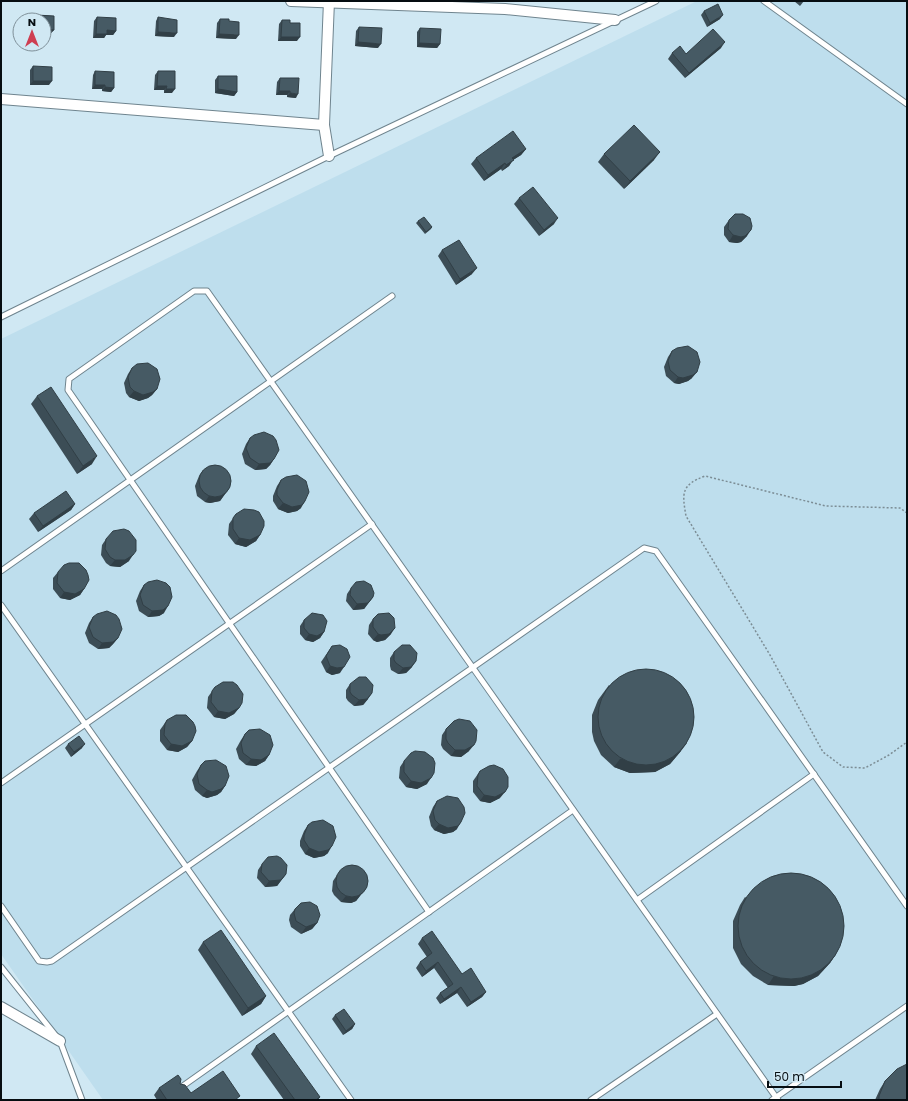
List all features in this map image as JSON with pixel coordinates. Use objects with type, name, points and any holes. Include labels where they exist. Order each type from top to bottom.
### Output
[{"type":"street","points":[[291,1],[505,9],[615,20]]},
{"type":"street","points":[[328,2],[324,125],[329,156]]},
{"type":"street","points":[[1,99],[324,125]]},
{"type":"street","points":[[1,1007],[60,1041]]},
{"type":"lane","points":[[1,317],[329,156],[656,1]]},
{"type":"lane","points":[[764,1],[907,104]]},
{"type":"lane","points":[[429,912],[68,390],[69,379],[194,291],[207,291],[637,900],[775,1099],[907,1006]]},
{"type":"lane","points":[[1,571],[392,296]]},
{"type":"lane","points":[[1,783],[372,524]]},
{"type":"lane","points":[[1,906],[39,961],[52,961],[644,548],[656,551],[907,906]]},
{"type":"lane","points":[[1,605],[351,1100]]},
{"type":"lane","points":[[637,900],[814,774]]},
{"type":"lane","points":[[178,1089],[573,810]]},
{"type":"lane","points":[[1,967],[60,1041],[82,1100]]},
{"type":"lane","points":[[591,1100],[717,1014]]},
{"type":"path","points":[[907,513],[900,508],[826,506],[704,476],[692,481],[685,487],[683,500],[686,516],[770,655],[823,752],[843,767],[864,768],[890,755],[907,742]]},
{"type":"shaded area","points":[[697,1],[907,1],[907,1100],[103,1100],[1,954],[1,339]]},
{"type":"building","points":[[718,4],[723,15],[710,23],[704,11]]},
{"type":"building","points":[[52,16],[54,16],[54,30],[52,30]]},
{"type":"building","points":[[97,17],[116,18],[116,31],[107,30],[107,34],[96,34]]},
{"type":"building","points":[[158,17],[177,20],[177,33],[158,32]]},
{"type":"building","points":[[220,19],[229,19],[229,21],[239,22],[239,35],[219,34]]},
{"type":"building","points":[[282,20],[290,20],[290,23],[300,23],[300,37],[281,37]]},
{"type":"building","points":[[359,27],[382,28],[381,44],[358,42]]},
{"type":"building","points":[[420,28],[441,29],[440,44],[419,43]]},
{"type":"building","points":[[713,29],[725,42],[689,73],[672,53],[680,46],[686,54]]},
{"type":"building","points":[[33,66],[52,67],[52,81],[33,81]]},
{"type":"building","points":[[95,71],[114,72],[114,88],[105,87],[105,85],[95,85]]},
{"type":"building","points":[[158,71],[175,71],[175,89],[166,89],[167,86],[157,86]]},
{"type":"building","points":[[218,76],[237,76],[237,92],[218,89]]},
{"type":"building","points":[[280,78],[299,78],[298,94],[290,93],[290,91],[279,91]]},
{"type":"building","points":[[634,125],[660,152],[630,181],[604,154]]},
{"type":"building","points":[[513,131],[526,149],[512,158],[514,160],[506,165],[505,163],[488,175],[476,158]]},
{"type":"building","points":[[533,187],[558,218],[544,230],[519,198]]},
{"type":"building","points":[[735,214],[743,214],[750,218],[752,226],[751,230],[745,236],[741,237],[733,235],[728,229],[729,220]]},
{"type":"building","points":[[424,217],[432,227],[426,232],[418,221]]},
{"type":"building","points":[[459,240],[477,268],[460,279],[442,250]]},
{"type":"building","points":[[688,346],[697,352],[700,362],[697,372],[683,378],[678,377],[670,370],[668,361],[672,351],[677,348]]},
{"type":"building","points":[[148,363],[157,369],[160,379],[157,389],[143,395],[134,391],[130,387],[128,377],[132,368],[137,364]]},
{"type":"building","points":[[51,387],[97,456],[83,466],[37,396]]},
{"type":"building","points":[[264,432],[273,436],[279,450],[270,463],[259,464],[250,458],[246,448],[250,438]]},
{"type":"building","points":[[215,465],[224,468],[228,472],[231,481],[228,490],[224,494],[215,497],[206,494],[202,490],[199,481],[202,472],[206,468]]},
{"type":"building","points":[[297,475],[306,481],[309,492],[302,505],[292,507],[283,503],[277,495],[277,490],[281,480],[286,477]]},
{"type":"building","points":[[66,491],[75,504],[43,526],[34,513]]},
{"type":"building","points":[[244,509],[259,512],[264,521],[264,526],[260,535],[250,540],[239,538],[233,529],[233,518]]},
{"type":"building","points":[[124,529],[129,531],[136,540],[136,551],[125,560],[115,560],[110,557],[105,549],[106,539],[113,531]]},
{"type":"building","points":[[69,563],[79,563],[86,570],[89,580],[84,589],[75,594],[64,592],[57,583],[58,572],[64,565]]},
{"type":"building","points":[[157,580],[166,583],[170,587],[172,597],[168,606],[163,610],[152,611],[143,605],[140,595],[144,585],[148,582]]},
{"type":"building","points":[[364,581],[371,585],[374,593],[373,597],[368,603],[357,604],[350,595],[351,588],[356,582]]},
{"type":"building","points":[[107,611],[116,615],[122,629],[118,638],[113,642],[102,643],[93,637],[89,627],[93,617]]},
{"type":"building","points":[[312,613],[323,615],[327,621],[324,632],[317,636],[309,634],[304,628],[304,620]]},
{"type":"building","points":[[389,613],[394,618],[395,628],[389,634],[378,634],[373,627],[373,619],[378,614]]},
{"type":"building","points":[[340,645],[347,649],[350,657],[344,667],[337,668],[330,666],[326,656],[332,646]]},
{"type":"building","points":[[402,645],[410,645],[417,653],[416,661],[411,667],[403,668],[394,660],[394,652]]},
{"type":"building","points":[[646,669],[664,672],[680,683],[691,699],[694,717],[691,735],[680,751],[664,762],[646,765],[628,762],[612,751],[601,735],[598,717],[601,699],[612,683],[628,672]]},
{"type":"building","points":[[359,677],[366,677],[373,685],[372,693],[367,699],[359,700],[350,692],[350,684]]},
{"type":"building","points":[[223,682],[233,682],[243,694],[242,703],[239,708],[229,713],[218,711],[211,702],[212,691]]},
{"type":"building","points":[[176,715],[186,715],[193,722],[196,731],[192,741],[182,746],[171,744],[164,735],[167,720]]},
{"type":"building","points":[[459,719],[470,721],[477,730],[474,745],[465,750],[455,750],[446,739],[446,729],[454,721]]},
{"type":"building","points":[[260,729],[270,735],[273,745],[269,755],[261,760],[251,759],[243,753],[241,743],[245,734],[249,730]]},
{"type":"building","points":[[79,736],[85,744],[74,752],[68,744]]},
{"type":"building","points":[[415,751],[425,752],[433,758],[435,763],[434,773],[431,778],[421,783],[411,781],[404,772],[404,761],[411,753]]},
{"type":"building","points":[[216,760],[226,766],[229,776],[225,786],[212,792],[199,784],[197,774],[201,765],[205,761]]},
{"type":"building","points":[[494,765],[503,769],[508,777],[508,787],[505,792],[495,797],[484,795],[477,786],[480,771]]},
{"type":"building","points":[[447,796],[458,798],[464,807],[465,813],[458,826],[448,828],[439,824],[435,820],[433,811],[437,801]]},
{"type":"building","points":[[323,820],[333,826],[336,837],[332,846],[328,850],[319,852],[309,848],[304,840],[304,835],[308,825],[312,822]]},
{"type":"building","points":[[277,856],[287,865],[286,874],[281,880],[269,881],[261,872],[262,864],[268,857]]},
{"type":"building","points":[[352,865],[363,870],[368,881],[363,892],[352,897],[341,892],[336,881],[341,870]]},
{"type":"building","points":[[791,873],[811,877],[828,889],[840,906],[844,926],[840,946],[828,963],[811,975],[791,979],[771,975],[754,963],[742,946],[738,926],[742,906],[754,889],[771,877]]},
{"type":"building","points":[[310,902],[317,906],[320,915],[317,923],[306,927],[296,921],[294,913],[295,909],[301,903]]},
{"type":"building","points":[[221,930],[266,996],[248,1008],[203,942]]},
{"type":"building","points":[[432,931],[462,974],[471,968],[486,992],[471,1002],[461,987],[444,999],[440,993],[453,984],[438,962],[426,971],[420,962],[432,953],[422,938]]},
{"type":"building","points":[[344,1009],[355,1024],[346,1031],[335,1015]]},
{"type":"building","points":[[274,1033],[320,1097],[316,1100],[295,1100],[256,1046]]},
{"type":"building","points":[[907,1064],[907,1100],[879,1100],[879,1096],[885,1081],[897,1069]]},
{"type":"building","points":[[223,1071],[240,1096],[235,1100],[167,1100],[159,1088],[178,1075],[181,1079],[180,1084],[185,1085],[191,1093]]}]
